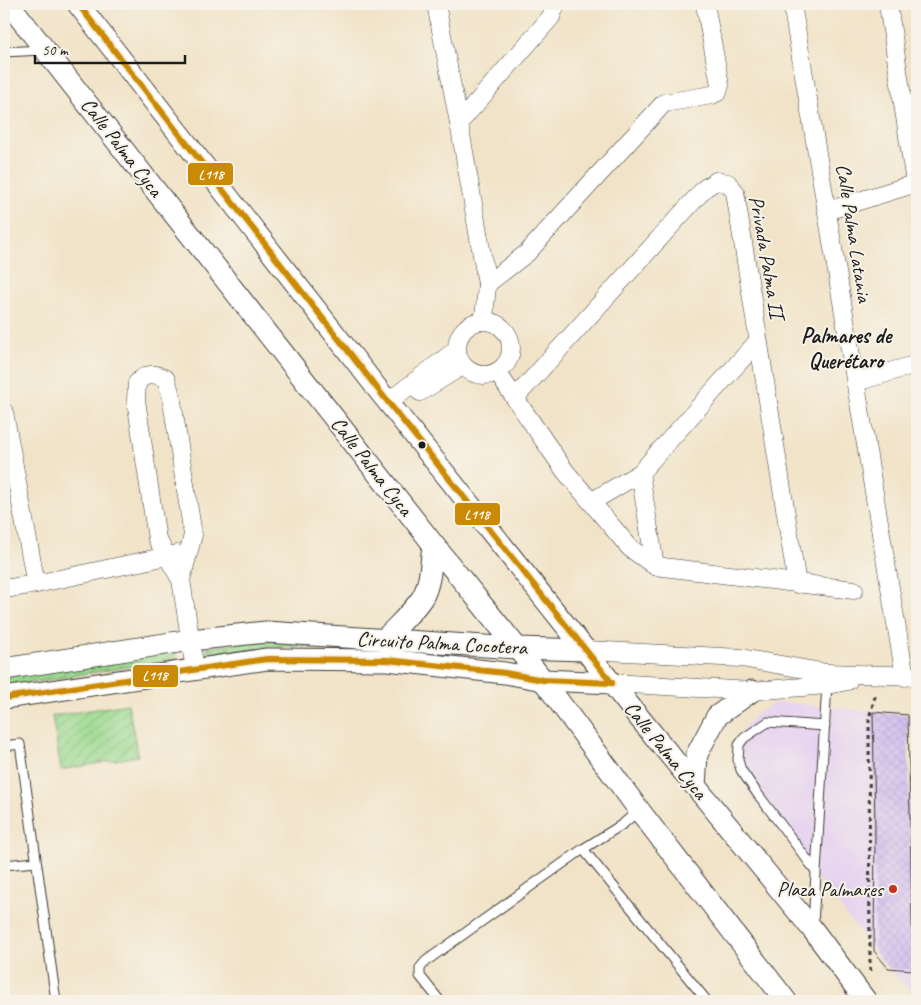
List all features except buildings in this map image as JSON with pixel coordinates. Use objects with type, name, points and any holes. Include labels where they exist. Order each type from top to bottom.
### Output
[{"type":"street","name":"Calle Palma Cyca","points":[[9,4],[433,544],[543,680],[639,810],[786,1001]]},
{"type":"street","name":"Calle Palma Cyca","points":[[78,4],[391,406],[612,683],[813,930],[866,1001]]},
{"type":"street","points":[[436,4],[487,284],[484,320]]},
{"type":"street","points":[[459,123],[551,17],[556,4]]},
{"type":"street","points":[[487,284],[527,254],[664,103],[712,95],[718,92],[720,85],[705,4]]},
{"type":"street","name":"Calle Palma Latania","points":[[792,4],[856,382],[911,676]]},
{"type":"street","points":[[827,210],[916,183],[888,4]]},
{"type":"street","name":"Privada Palma II","points":[[515,398],[705,188],[716,181],[728,183],[735,192],[797,584]]},
{"type":"street","points":[[484,320],[498,324],[503,329],[508,335],[511,349],[508,363],[497,372],[484,376],[472,374],[459,358],[459,335],[470,324],[484,320]]},
{"type":"street","points":[[591,502],[640,473],[758,341]]},
{"type":"street","points":[[391,406],[425,388],[459,358]]},
{"type":"street","points":[[856,382],[917,364]]},
{"type":"street","points":[[497,372],[565,471],[630,548],[655,566],[854,590]]},
{"type":"street","points":[[181,580],[193,535],[171,395],[166,379],[158,375],[149,374],[142,377],[137,383],[136,400],[157,539],[181,580],[196,670]]},
{"type":"street","points":[[4,412],[36,584]]},
{"type":"street","points":[[640,473],[655,566]]},
{"type":"street","points":[[385,639],[422,597],[430,571],[433,544]]},
{"type":"street","points":[[4,589],[190,552]]},
{"type":"street","name":"Circuito Palma Cocotera","points":[[4,669],[191,640],[266,632],[517,648],[741,658],[827,679]]},
{"type":"street","name":"Circuito Palma Cocotera","points":[[4,698],[268,659],[387,660],[505,673],[543,680],[752,691],[827,679],[881,675],[911,676]]},
{"type":"street","points":[[695,786],[697,754],[717,716],[752,691]]},
{"type":"lane","points":[[4,52],[45,50]]},
{"type":"lane","points":[[813,930],[827,679]]},
{"type":"lane","points":[[815,870],[741,770],[738,753],[739,746],[744,738],[768,722],[825,726]]},
{"type":"lane","points":[[4,746],[20,744],[56,1001]]},
{"type":"lane","points":[[440,1001],[420,976],[420,968],[426,960],[584,849],[623,824],[639,810]]},
{"type":"lane","points":[[584,849],[707,1001]]},
{"type":"lane","points":[[4,865],[36,862]]},
{"type":"path","points":[[870,974],[869,718],[881,675]]},
{"type":"shaded area","points":[[777,702],[908,715],[913,970],[911,991],[888,968],[751,795],[739,771],[735,750],[742,731],[756,714]]},
{"type":"green space","points":[[253,641],[353,644],[267,648],[207,656],[207,648]]},
{"type":"green space","points":[[176,649],[176,659],[4,687],[4,677]]},
{"type":"green space","points":[[128,704],[138,756],[61,770],[52,716]]},
{"type":"transit line","name":"L118","points":[[78,4],[380,392],[612,683]]},
{"type":"transit line","name":"L118","points":[[4,698],[267,659],[387,660],[505,673],[543,680],[612,683]]},
{"type":"place","name":"Plaza Palmares","points":[[893,889]]},
{"type":"district","name":"Palmares de Querétaro","points":[[846,348]]}]
